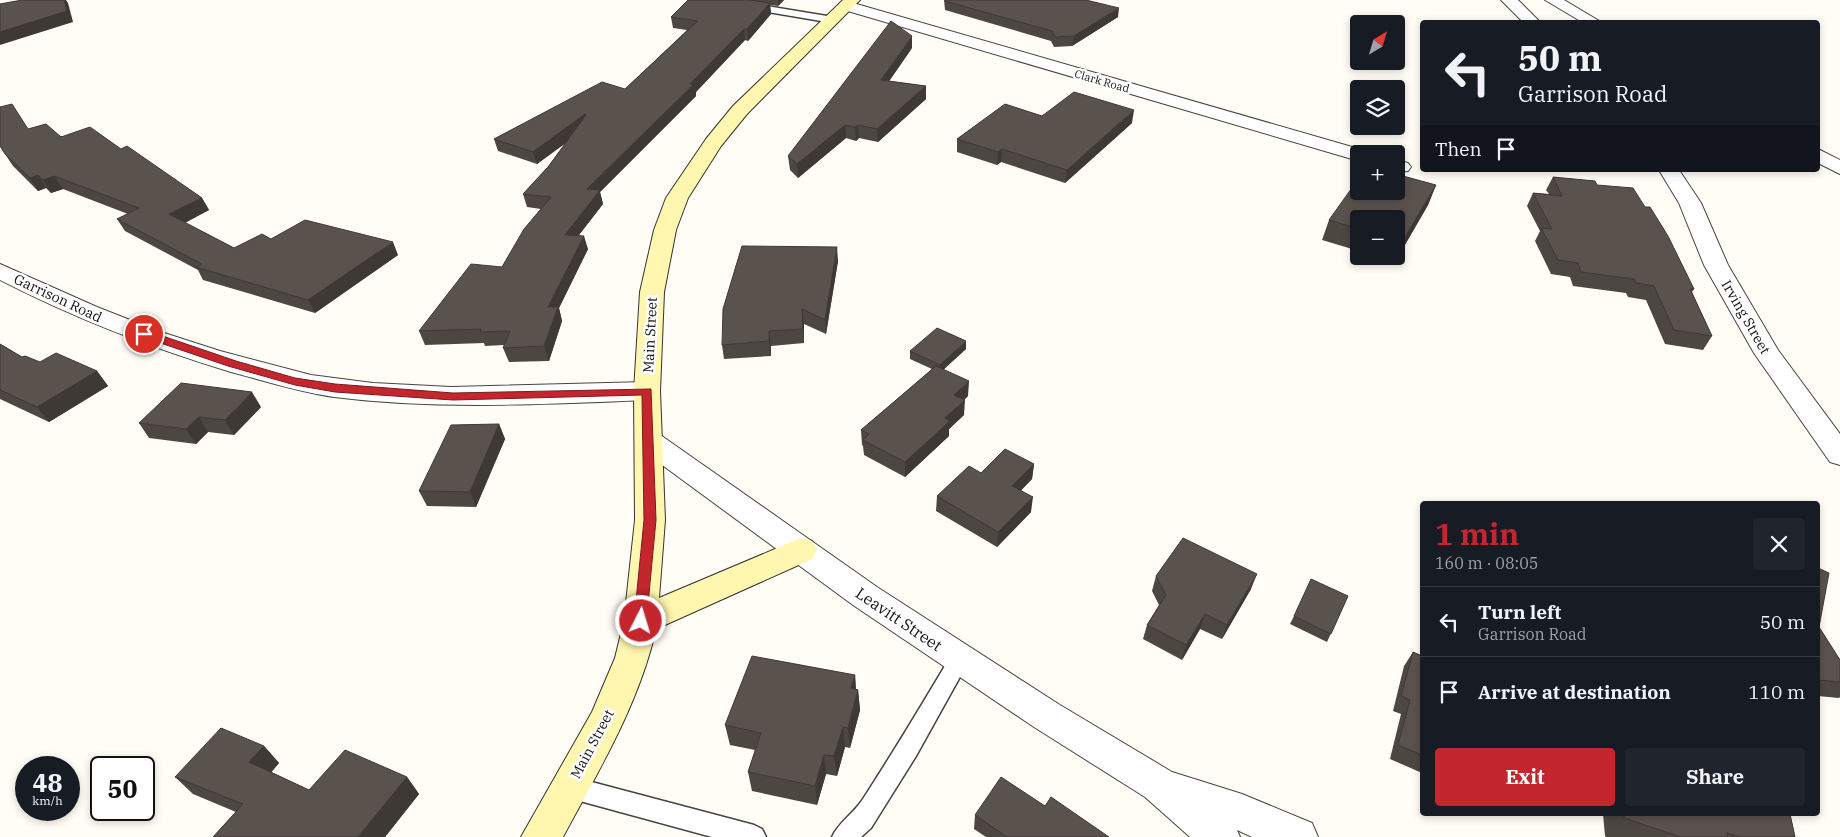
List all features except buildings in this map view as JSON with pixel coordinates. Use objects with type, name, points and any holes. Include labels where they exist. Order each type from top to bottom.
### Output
[{"type":"main road","name":"Main Street","points":[[541,837],[606,721],[632,658],[641,621],[650,520],[647,391],[652,292],[665,230],[678,198],[713,143],[740,110],[843,9]]},
{"type":"main road","points":[[641,621],[801,550]]},
{"type":"street","points":[[1509,0],[1530,20]]},
{"type":"street","points":[[1553,0],[1589,20]]},
{"type":"street","name":"Clark Road","points":[[843,9],[1350,152]]},
{"type":"street","points":[[1820,156],[1840,168]]},
{"type":"street","name":"Irving Street","points":[[1670,172],[1690,203],[1716,264],[1767,353],[1840,455]]},
{"type":"street","name":"Garrison Road","points":[[0,270],[107,320],[216,359],[295,381],[335,388],[453,397],[647,391]]},
{"type":"street","name":"Leavitt Street","points":[[649,441],[959,660],[1158,784],[1220,837]]},
{"type":"street","name":"Leavitt Street","points":[[1158,784],[1242,813],[1298,837]]},
{"type":"lane","points":[[714,0],[843,9]]},
{"type":"lane","points":[[844,837],[862,820],[908,749],[959,660]]},
{"type":"lane","points":[[569,787],[754,837]]},
{"type":"route","points":[[144,334],[216,359],[295,381],[335,388],[453,397],[647,391],[650,520],[641,621]]}]
